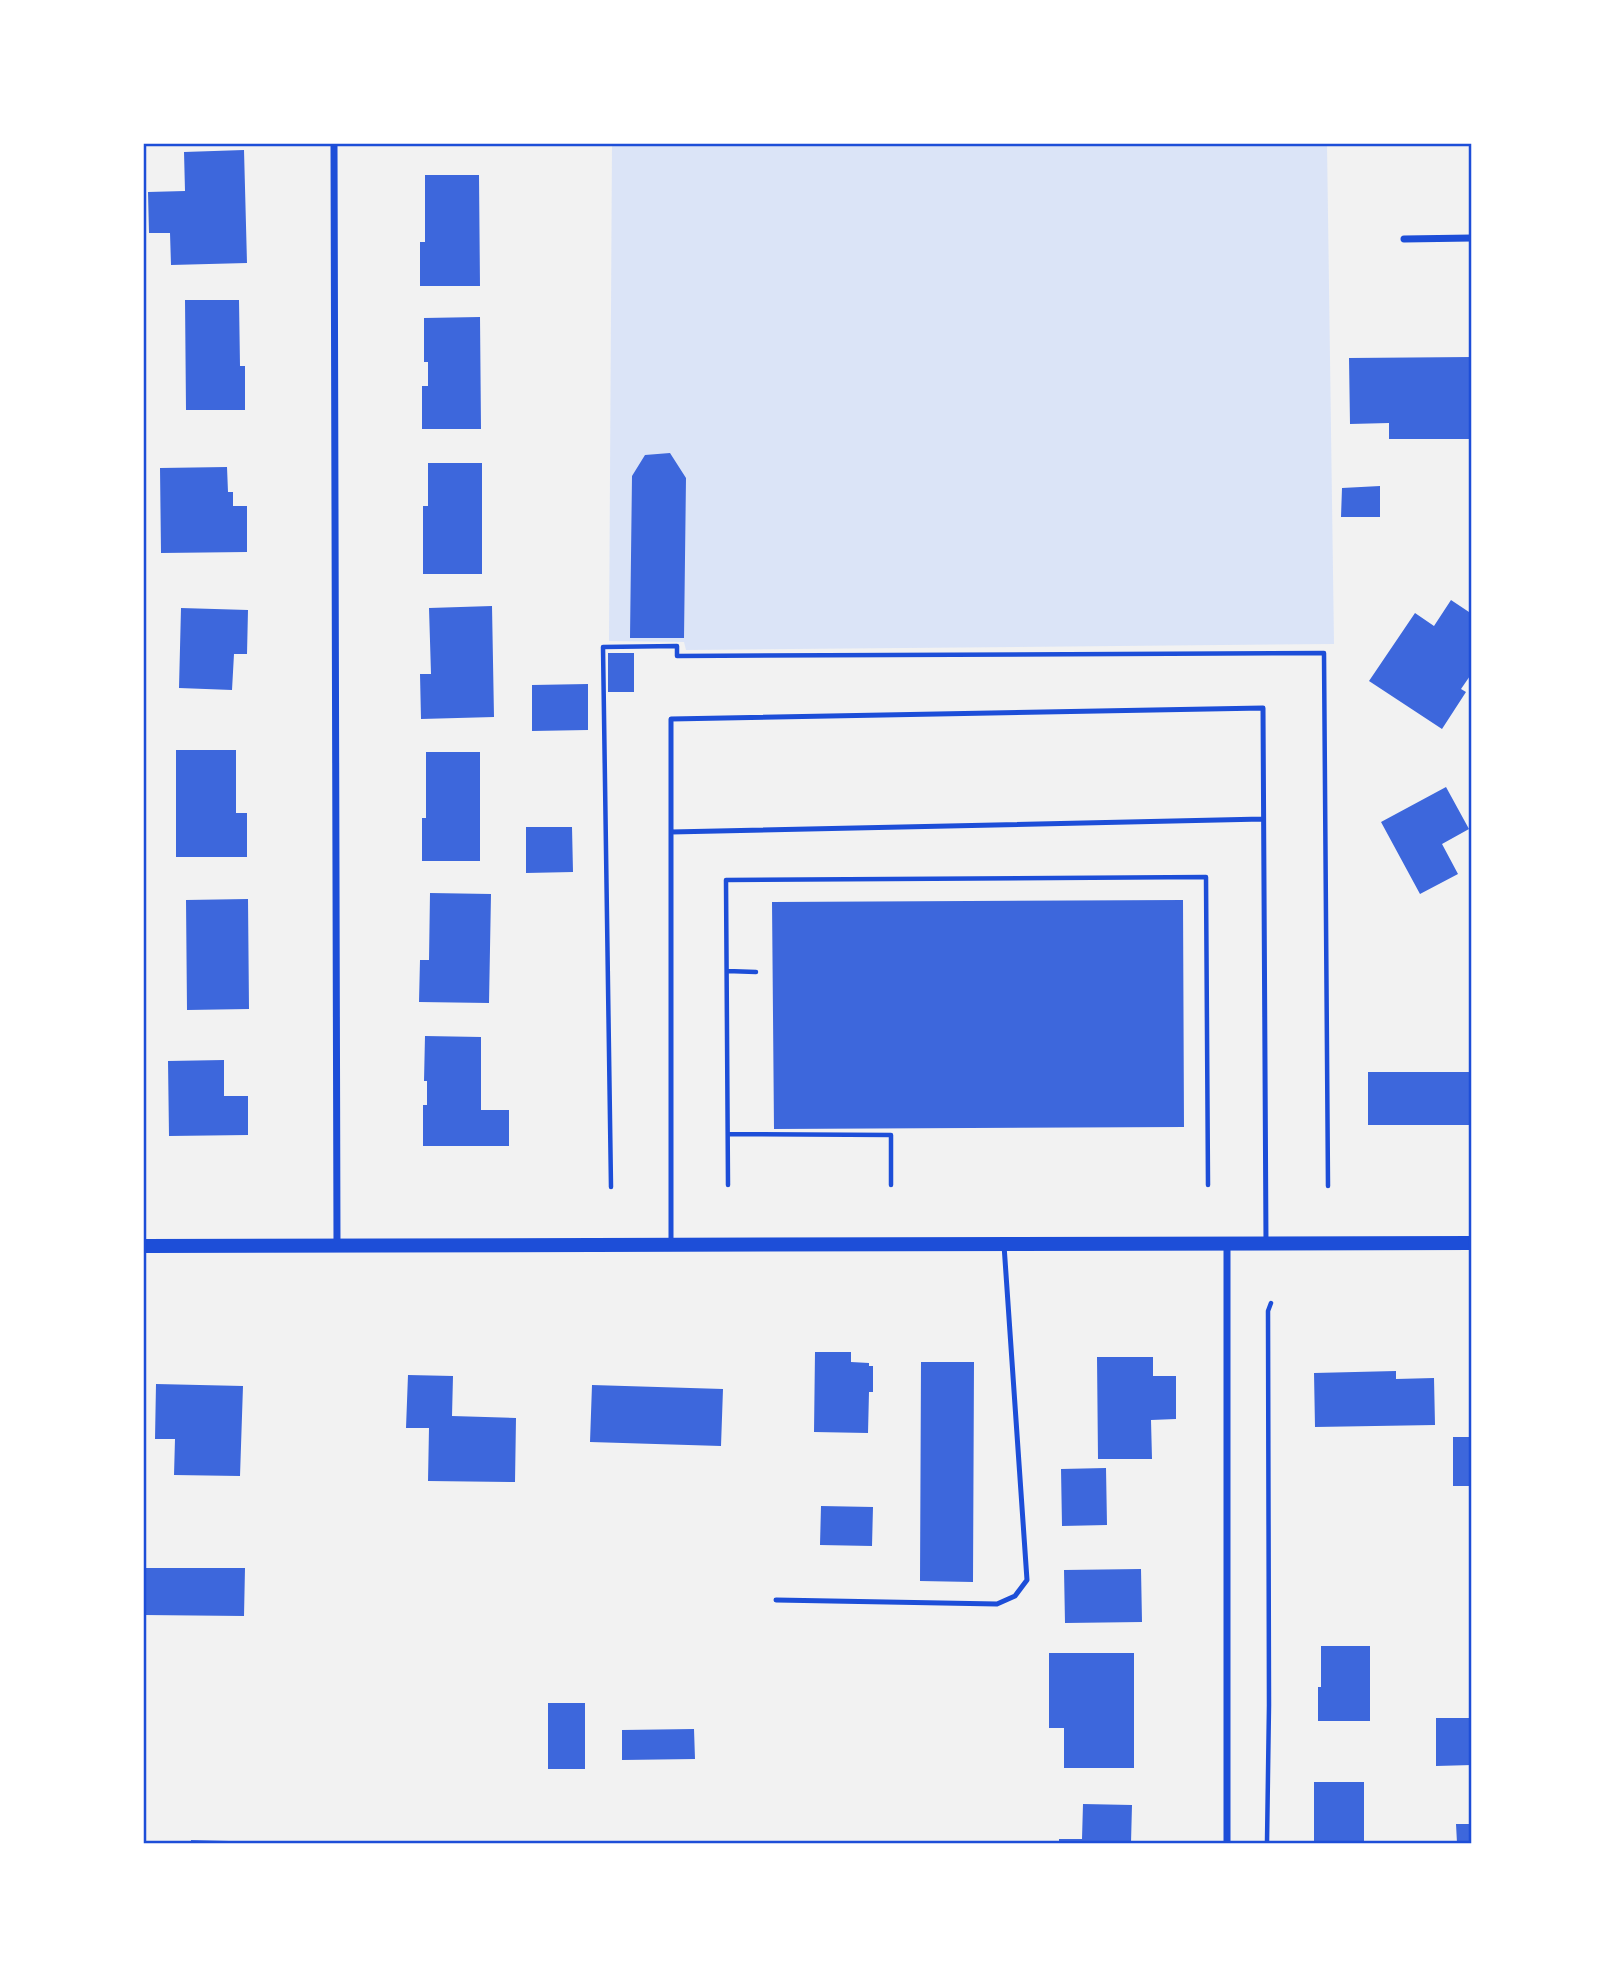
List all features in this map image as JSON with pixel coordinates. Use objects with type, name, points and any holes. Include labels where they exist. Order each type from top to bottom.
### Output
[{"type":"main road","points":[[144,1247],[1472,1243]]},
{"type":"street","points":[[334,144],[337,1247]]},
{"type":"street","points":[[1405,239],[1472,239]]},
{"type":"street","points":[[1227,1242],[1227,1843]]},
{"type":"lane","points":[[671,1246],[671,719],[1263,708],[1266,1243]]},
{"type":"lane","points":[[671,832],[1263,819]]},
{"type":"lane","points":[[776,1600],[997,1604],[1015,1596],[1027,1580],[1004,1245]]},
{"type":"path","points":[[728,1185],[726,880],[1206,877],[1208,1185]]},
{"type":"path","points":[[727,971],[757,972]]},
{"type":"path","points":[[728,1135],[891,1135],[891,1185]]},
{"type":"path","points":[[1267,1843],[1268,1311],[1271,1303]]},
{"type":"shaded area","points":[[612,144],[1327,144],[1334,644],[686,650],[684,642],[609,641]]},
{"type":"building","points":[[244,150],[247,263],[171,265],[170,233],[149,233],[148,192],[185,191],[184,152]]},
{"type":"building","points":[[425,175],[479,175],[480,286],[420,286],[420,242],[425,242]]},
{"type":"building","points":[[185,300],[239,300],[240,366],[245,366],[245,410],[186,410]]},
{"type":"building","points":[[480,317],[481,429],[422,429],[422,386],[428,386],[428,362],[424,362],[424,318]]},
{"type":"building","points":[[1472,357],[1472,439],[1389,439],[1389,423],[1350,424],[1349,358]]},
{"type":"building","points":[[670,453],[686,478],[684,638],[630,638],[632,476],[645,455]]},
{"type":"building","points":[[428,463],[482,463],[482,574],[423,574],[423,506],[428,506]]},
{"type":"building","points":[[227,467],[228,492],[233,492],[233,506],[247,506],[247,552],[161,553],[160,468]]},
{"type":"building","points":[[1380,486],[1380,517],[1341,517],[1342,488]]},
{"type":"building","points":[[1451,600],[1472,614],[1472,673],[1461,689],[1466,692],[1442,729],[1369,681],[1415,613],[1434,626]]},
{"type":"building","points":[[492,606],[494,717],[421,719],[420,674],[431,674],[429,608]]},
{"type":"building","points":[[181,608],[248,610],[247,654],[234,654],[232,690],[179,688]]},
{"type":"building","points":[[608,653],[634,653],[634,692],[608,692]]},
{"type":"building","points":[[588,684],[588,730],[532,731],[532,685]]},
{"type":"building","points":[[176,750],[236,750],[236,813],[247,813],[247,857],[176,857]]},
{"type":"building","points":[[426,752],[480,752],[480,861],[422,861],[422,818],[426,818]]},
{"type":"building","points":[[1446,787],[1469,829],[1442,844],[1458,874],[1420,894],[1381,822]]},
{"type":"building","points":[[526,827],[572,827],[573,872],[526,873]]},
{"type":"building","points":[[430,893],[491,894],[489,1003],[419,1002],[420,960],[429,960]]},
{"type":"building","points":[[248,899],[249,1009],[187,1010],[186,900]]},
{"type":"building","points":[[1183,900],[1184,1127],[774,1129],[772,902]]},
{"type":"building","points":[[425,1036],[481,1037],[481,1110],[509,1110],[509,1146],[423,1146],[423,1105],[427,1105],[427,1081],[424,1081]]},
{"type":"building","points":[[224,1060],[224,1096],[248,1096],[248,1135],[169,1136],[168,1061]]},
{"type":"building","points":[[1368,1072],[1472,1072],[1472,1125],[1368,1125]]},
{"type":"building","points":[[815,1352],[851,1352],[851,1362],[869,1363],[869,1366],[873,1366],[868,1433],[814,1432]]},
{"type":"building","points":[[1097,1357],[1153,1357],[1153,1376],[1176,1376],[1176,1419],[1151,1420],[1152,1459],[1098,1459]]},
{"type":"building","points":[[921,1362],[974,1362],[973,1582],[920,1581]]},
{"type":"building","points":[[1396,1371],[1396,1379],[1434,1378],[1435,1425],[1315,1427],[1314,1373]]},
{"type":"building","points":[[408,1375],[453,1376],[452,1416],[516,1418],[515,1482],[428,1481],[429,1428],[406,1428]]},
{"type":"building","points":[[156,1384],[243,1386],[240,1476],[174,1475],[175,1439],[155,1439]]},
{"type":"building","points":[[592,1385],[723,1389],[721,1446],[590,1442]]},
{"type":"building","points":[[1453,1437],[1472,1437],[1472,1486],[1453,1486]]},
{"type":"building","points":[[1106,1468],[1107,1525],[1062,1526],[1061,1469]]},
{"type":"building","points":[[821,1506],[873,1507],[872,1546],[820,1545]]},
{"type":"building","points":[[144,1568],[245,1568],[244,1616],[144,1615]]},
{"type":"building","points":[[1141,1569],[1142,1622],[1065,1623],[1064,1570]]},
{"type":"building","points":[[1321,1646],[1370,1646],[1370,1721],[1318,1721]]},
{"type":"building","points":[[1049,1653],[1134,1653],[1134,1768],[1064,1768],[1064,1728],[1049,1728]]},
{"type":"building","points":[[548,1703],[585,1703],[585,1769],[548,1769]]},
{"type":"building","points":[[1436,1718],[1472,1718],[1472,1765],[1436,1766]]},
{"type":"building","points":[[694,1729],[695,1759],[622,1760],[622,1730]]},
{"type":"building","points":[[1314,1782],[1364,1782],[1364,1843],[1314,1843]]},
{"type":"building","points":[[1083,1804],[1132,1805],[1131,1843],[1059,1843],[1059,1839],[1082,1839]]},
{"type":"building","points":[[1456,1824],[1472,1824],[1472,1843],[1457,1843]]},
{"type":"building","points":[[191,1840],[229,1841],[229,1843],[191,1843]]}]
